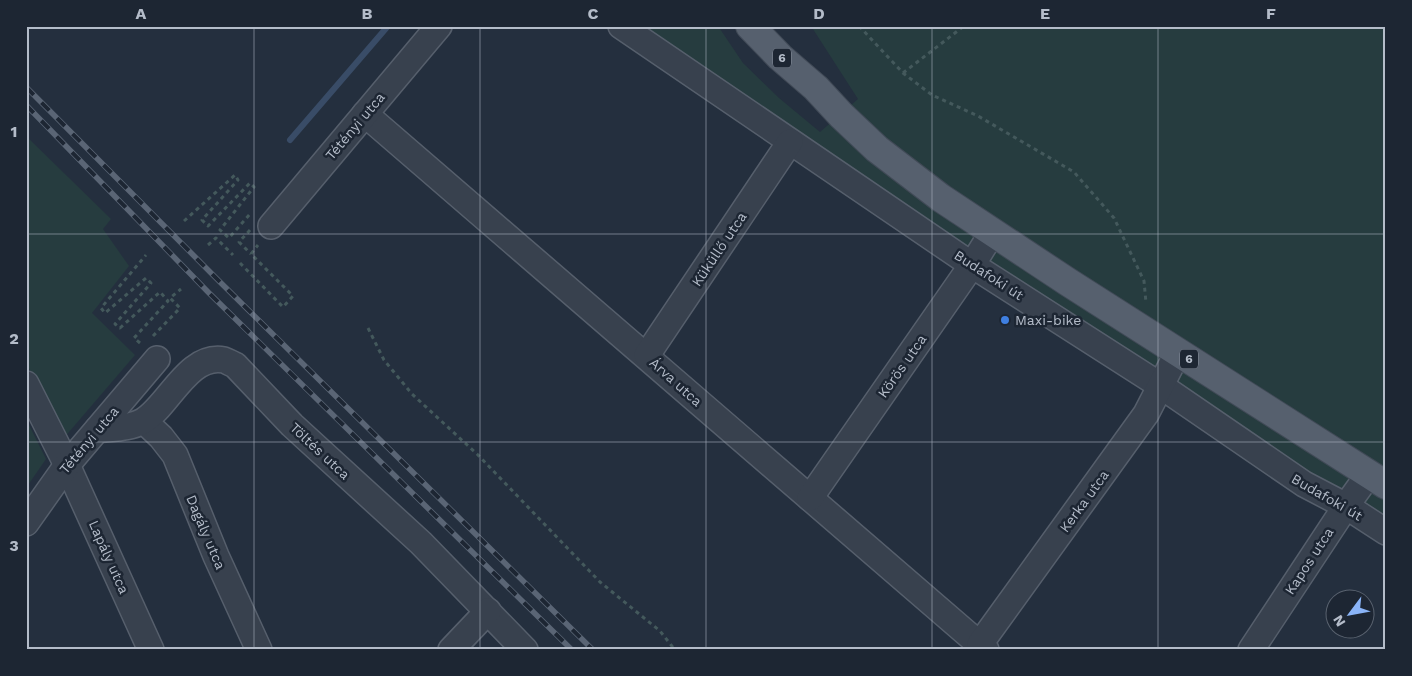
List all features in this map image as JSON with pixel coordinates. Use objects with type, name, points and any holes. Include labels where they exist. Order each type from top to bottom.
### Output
[{"type":"main road","name":"6","points":[[750,26],[877,149],[941,198],[992,233],[1378,480]]},
{"type":"main road","name":"6","points":[[774,26],[816,88]]},
{"type":"street","name":"Tétényi utca","points":[[264,224],[365,114],[439,26]]},
{"type":"street","name":"Budafoki út","points":[[621,26],[972,265],[1161,386],[1304,484],[1346,506],[1386,532]]},
{"type":"street","name":"Árva utca","points":[[365,114],[647,355],[983,647]]},
{"type":"street","name":"Küküllő utca","points":[[647,355],[790,142]]},
{"type":"street","name":"Körös utca","points":[[810,498],[972,265],[992,233]]},
{"type":"street","points":[[1048,313],[1068,282]]},
{"type":"street","name":"Kerka utca","points":[[983,647],[1146,414],[1178,352]]},
{"type":"street","name":"Tétényi utca","points":[[26,523],[67,465],[97,430],[150,353]]},
{"type":"street","name":"Töltés utca","points":[[97,430],[127,427],[144,421],[164,402],[189,372],[207,361],[224,360],[234,365],[292,425],[421,543],[525,650]]},
{"type":"street","name":"Lapály utca","points":[[26,384],[67,465],[151,650]]},
{"type":"street","name":"Dagály utca","points":[[144,421],[162,437],[175,455],[216,556],[259,650]]},
{"type":"street","name":"Kapos utca","points":[[1251,650],[1346,506],[1378,480]]},
{"type":"street","points":[[450,650],[488,611]]},
{"type":"path","points":[[859,26],[904,74],[932,95],[978,116],[1074,172],[1114,218],[1144,282],[1147,300],[1139,327]]},
{"type":"path","points":[[904,74],[964,26]]},
{"type":"path","points":[[184,221],[235,175],[238,180],[202,220],[208,226],[250,183],[254,187],[220,230],[229,238],[250,214],[264,224],[251,254],[293,296],[283,307],[240,263]]},
{"type":"path","points":[[208,245],[216,238],[233,255]]},
{"type":"path","points":[[146,255],[101,308],[106,313],[146,278],[151,283],[115,324],[120,328],[160,292],[168,301],[134,338],[150,353],[180,308],[170,298],[181,289]]},
{"type":"path","points":[[368,328],[384,360],[412,394],[478,455],[600,582],[660,631],[675,650]]},
{"type":"green space","points":[[632,26],[718,26],[743,63],[779,98],[820,132],[858,99],[811,26],[1386,26],[1386,527]]},
{"type":"green space","points":[[26,136],[111,219],[103,229],[129,266],[92,313],[135,355],[63,439],[26,362]]},
{"type":"green space","points":[[26,419],[46,459],[26,488]]},
{"type":"waterway","points":[[290,140],[388,26]]},
{"type":"railway","points":[[26,87],[220,282],[593,650]]},
{"type":"railway","points":[[26,105],[209,293],[572,650]]},
{"type":"place","name":"Maxi-bike","points":[[1005,320]]}]
